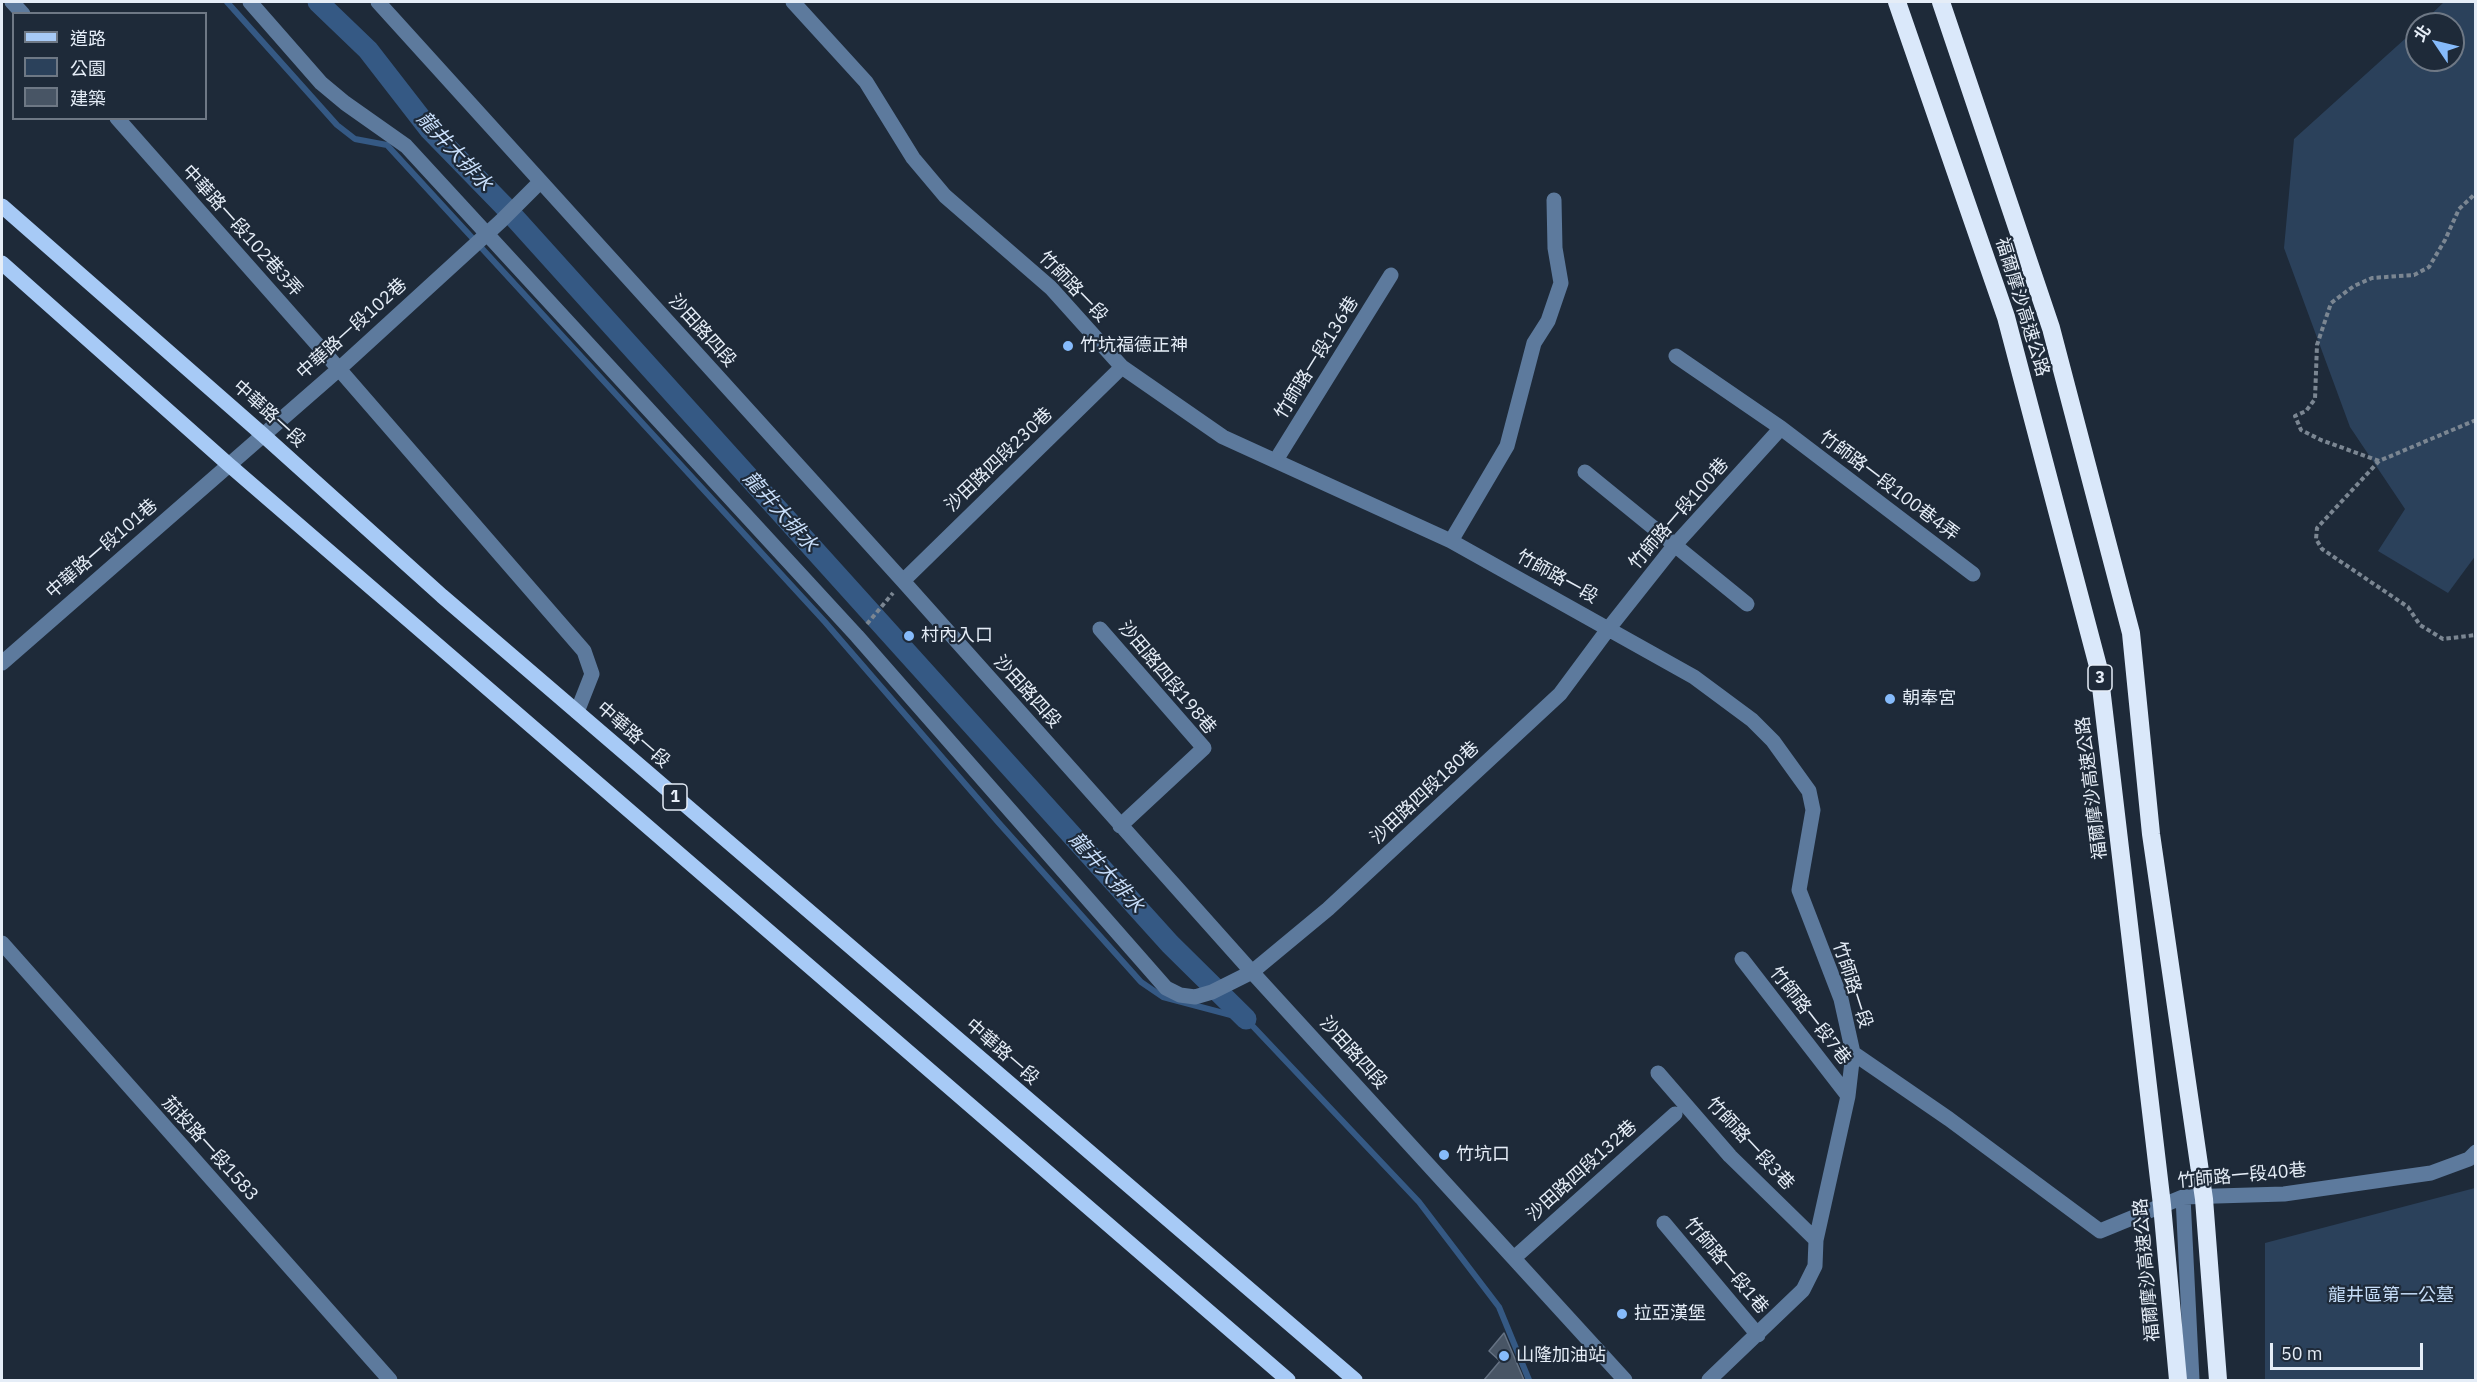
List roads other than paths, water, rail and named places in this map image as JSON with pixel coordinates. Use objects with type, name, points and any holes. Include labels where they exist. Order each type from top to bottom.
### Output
[{"type":"highway","name":"福爾摩沙高速公路","points":[[1897,2],[2006,318],[2099,670],[2162,1205],[2178,1380]]},
{"type":"highway","name":"福爾摩沙高速公路","points":[[1941,2],[2051,328],[2131,633],[2151,834],[2204,1199],[2218,1380]]},
{"type":"main road","name":"中華路一段","points":[[2,207],[262,434],[442,596],[1355,1380]]},
{"type":"main road","name":"1","points":[[2,263],[228,464],[1288,1380]]},
{"type":"street","name":"沙田路四段180巷","points":[[250,2],[321,82],[345,103],[406,146],[857,636],[1166,988],[1180,995],[1195,997],[1212,992],[1252,972],[1328,909],[1560,694],[1609,628]]},
{"type":"street","name":"沙田路四段","points":[[378,2],[903,581],[1252,972],[1625,1380]]},
{"type":"street","name":"竹師路一段","points":[[793,2],[866,82],[913,158],[945,196],[1051,288],[1122,367],[1223,437],[1451,541],[1694,677],[1752,720],[1773,741],[1809,791],[1813,810],[1799,890],[1840,999],[1853,1053],[1848,1096],[1816,1240],[1815,1266],[1803,1290],[1709,1380]]},
{"type":"street","name":"中華路一段102巷3弄","points":[[119,120],[584,651],[592,674],[577,712]]},
{"type":"street","name":"中華路一段102巷","points":[[228,464],[339,369],[501,221],[540,182]]},
{"type":"street","points":[[1451,541],[1507,446],[1534,343],[1548,321],[1561,283],[1555,248],[1554,200]]},
{"type":"street","name":"竹師路一段136巷","points":[[1276,460],[1391,275]]},
{"type":"street","name":"竹師路一段100巷4弄","points":[[1676,356],[1781,428],[1973,574]]},
{"type":"street","name":"沙田路四段230巷","points":[[903,581],[1122,367]]},
{"type":"street","name":"竹師路一段100巷","points":[[1609,628],[1674,546],[1781,428]]},
{"type":"street","name":"中華路一段101巷","points":[[2,663],[228,464]]},
{"type":"street","points":[[1585,472],[1747,604]]},
{"type":"street","name":"沙田路四段198巷","points":[[1100,628],[1204,748],[1120,826]]},
{"type":"street","name":"茄投路一段1583","points":[[2,943],[390,1380]]},
{"type":"street","name":"竹師路一段7巷","points":[[1742,959],[1848,1096]]},
{"type":"street","name":"竹師路一段40巷","points":[[1853,1053],[1949,1119],[2100,1231],[2183,1197],[2284,1194],[2431,1173],[2469,1159],[2475,1152]]},
{"type":"street","name":"竹師路一段3巷","points":[[1658,1073],[1730,1156],[1816,1240]]},
{"type":"street","name":"沙田路四段132巷","points":[[1514,1258],[1675,1114]]},
{"type":"street","points":[[2183,1197],[2192,1380]]},
{"type":"street","name":"竹師路一段1巷","points":[[1664,1223],[1758,1335]]},
{"type":"waterway","points":[[227,2],[337,125],[355,139],[387,145],[825,622],[998,822],[1141,982],[1163,997],[1246,1019],[1419,1202],[1499,1307],[1529,1380]]},
{"type":"waterway","name":"龍井大排水","points":[[318,2],[368,50],[430,130],[504,206],[1170,944],[1246,1019]]},
{"type":"place","name":"竹坑福德正神","points":[[1068,346]]},
{"type":"place","name":"村內入口","points":[[909,636]]},
{"type":"place","name":"朝奉宮","points":[[1890,699]]},
{"type":"place","name":"竹坑口","points":[[1444,1155]]},
{"type":"place","name":"拉亞漢堡","points":[[1622,1314]]},
{"type":"place","name":"山隆加油站","points":[[1504,1356]]},
{"type":"park label","name":"龍井區第一公墓","points":[[2391,1296]]}]
